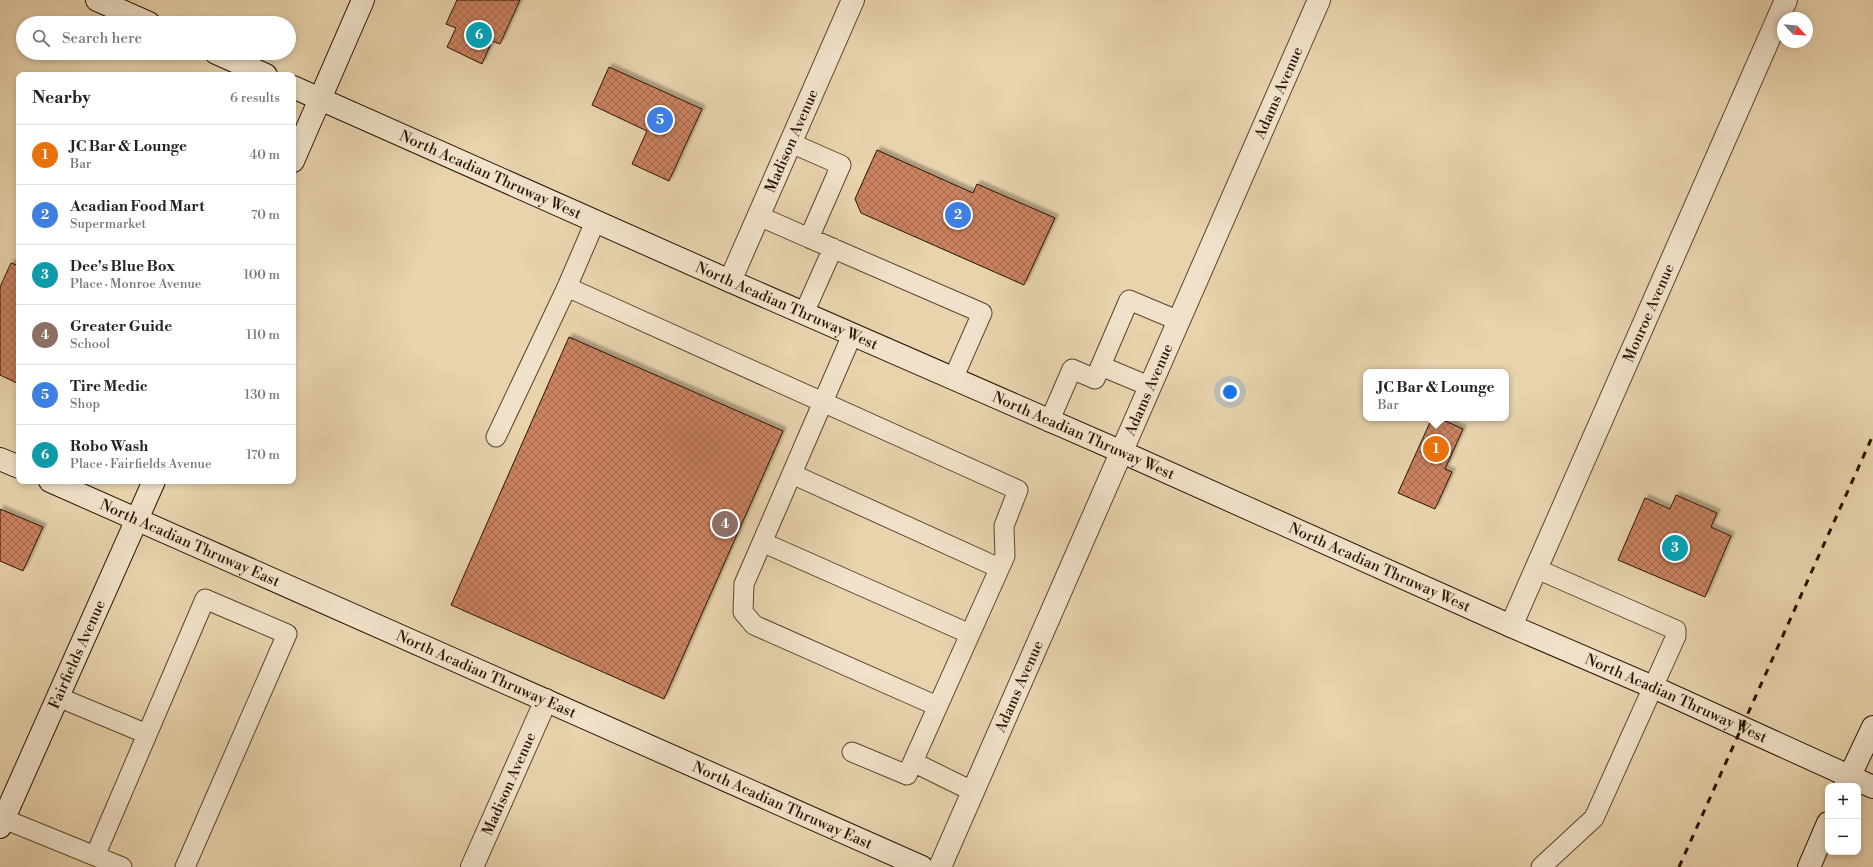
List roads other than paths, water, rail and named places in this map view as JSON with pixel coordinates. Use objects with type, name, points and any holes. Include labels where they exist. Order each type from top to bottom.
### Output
[{"type":"street","points":[[98,0],[133,16]]},
{"type":"street","points":[[296,154],[363,0]]},
{"type":"street","name":"Madison Avenue","points":[[730,281],[853,0]]},
{"type":"street","name":"Adams Avenue","points":[[940,867],[1319,0]]},
{"type":"street","name":"Monroe Avenue","points":[[1511,626],[1786,0]]},
{"type":"street","points":[[232,60],[259,72]]},
{"type":"street","name":"North Acadian Thruway West","points":[[296,88],[595,222],[1049,422],[1122,452],[1511,626],[1653,687],[1847,781],[1873,787]]},
{"type":"street","points":[[0,459],[16,466]]},
{"type":"street","name":"North Acadian Thruway East","points":[[57,484],[922,867]]},
{"type":"street","name":"Fairfields Avenue","points":[[2,823],[153,484]]},
{"type":"street","name":"Madison Avenue","points":[[472,867],[546,700]]},
{"type":"street","points":[[1847,781],[1873,727]]},
{"type":"street","points":[[1809,867],[1825,830]]},
{"type":"lane","points":[[791,143],[841,165],[809,238]]},
{"type":"lane","points":[[759,216],[982,313],[953,379]]},
{"type":"lane","points":[[496,437],[567,287],[595,222]]},
{"type":"lane","points":[[804,313],[832,248]]},
{"type":"lane","points":[[567,287],[1018,490],[1004,526],[1005,556],[907,775],[852,752]]},
{"type":"lane","points":[[1049,422],[1072,369],[1095,379],[1129,300],[1179,321]]},
{"type":"lane","points":[[852,335],[744,584],[743,612],[754,625],[937,706]]},
{"type":"lane","points":[[1101,366],[1151,387]]},
{"type":"lane","points":[[792,474],[999,568]]},
{"type":"lane","points":[[762,542],[970,634]]},
{"type":"lane","points":[[1536,569],[1676,630],[1676,636],[1594,818],[1541,867]]},
{"type":"lane","points":[[95,856],[205,599],[287,634],[184,867]]},
{"type":"lane","points":[[58,697],[147,734]]},
{"type":"lane","points":[[913,762],[974,792]]},
{"type":"lane","points":[[2,823],[122,867]]},
{"type":"railway","points":[[1679,867],[1873,435]]},
{"type":"place","name":"Robo Wash","points":[[479,35]]},
{"type":"place","name":"Tire Medic","points":[[660,120]]},
{"type":"place","name":"Acadian Food Mart","points":[[958,215]]},
{"type":"place","name":"JC Bar & Lounge","points":[[1436,449]]},
{"type":"place","name":"Greater Guide","points":[[725,524]]},
{"type":"place","name":"Dee's Blue Box","points":[[1675,548]]}]
